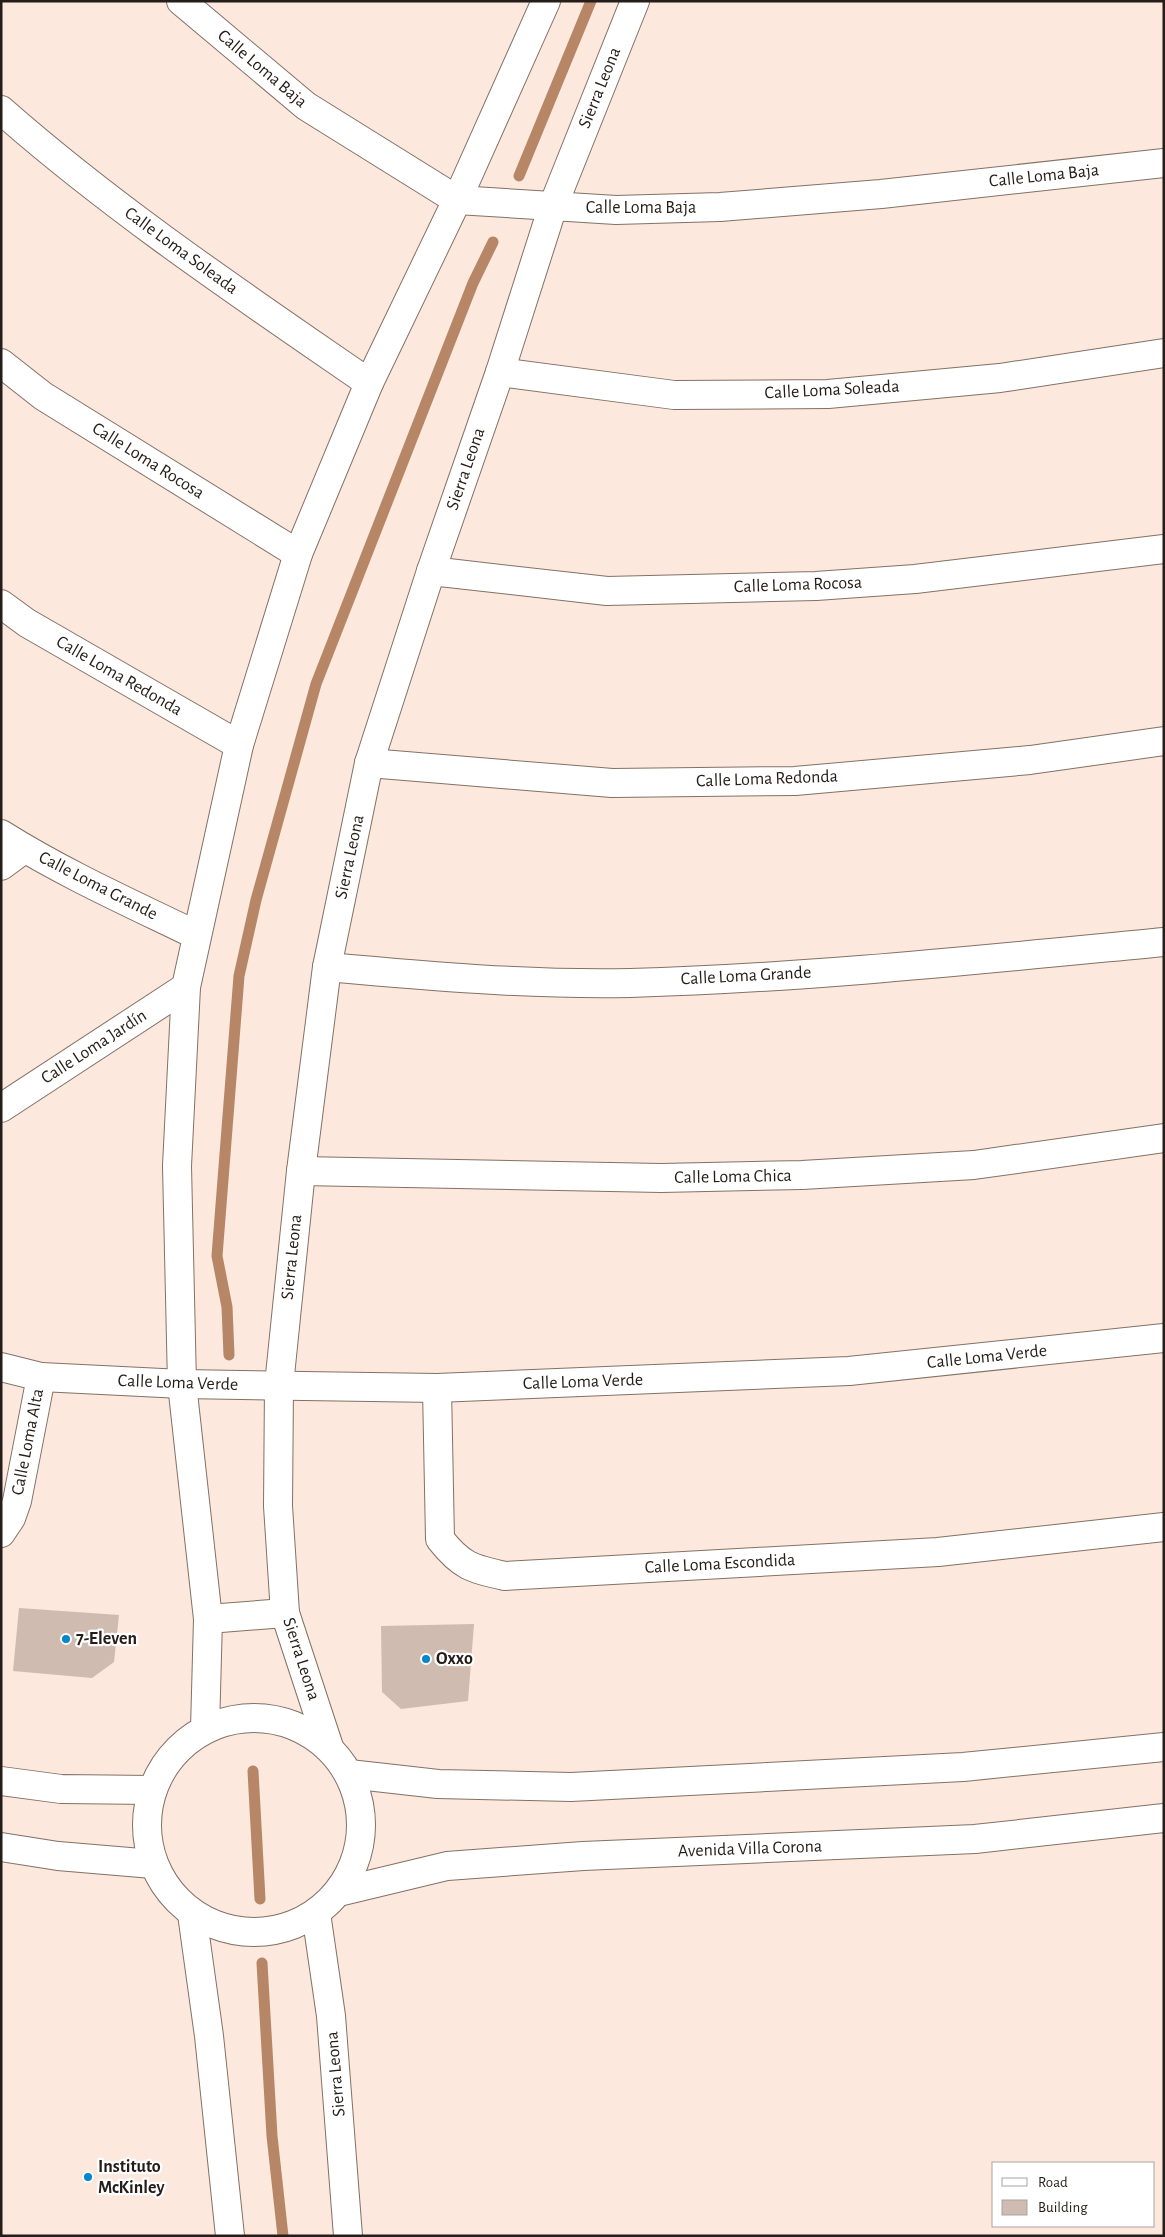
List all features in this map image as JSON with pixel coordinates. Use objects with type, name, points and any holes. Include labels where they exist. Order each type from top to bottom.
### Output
[{"type":"street","name":"Calle Loma Baja","points":[[181,1],[306,106],[457,200],[616,210],[720,207],[881,194],[1164,162]]},
{"type":"street","points":[[205,1729],[208,1619],[182,1384],[177,1166],[186,987],[196,935],[239,745],[298,554],[369,383],[457,200],[546,1]]},
{"type":"street","name":"Sierra Leona","points":[[329,1747],[285,1613],[278,1506],[279,1385],[301,1171],[327,967],[369,763],[431,571],[500,372],[553,206],[635,1]]},
{"type":"street","name":"Calle Loma Soleada","points":[[1,110],[58,160],[199,266],[369,383]]},
{"type":"street","name":"Calle Loma Soleada","points":[[500,372],[674,395],[828,394],[1000,378],[1164,353]]},
{"type":"street","name":"Calle Loma Rocosa","points":[[1,364],[43,396],[298,554]]},
{"type":"street","name":"Calle Loma Rocosa","points":[[431,571],[607,591],[816,586],[925,578],[1164,549]]},
{"type":"street","name":"Calle Loma Redonda","points":[[1,604],[26,623],[239,745]]},
{"type":"street","name":"Calle Loma Redonda","points":[[369,763],[612,783],[796,781],[1030,760],[1164,741]]},
{"type":"street","name":"Calle Loma Grande","points":[[1,834],[24,849],[196,935]]},
{"type":"street","points":[[1,866],[24,849]]},
{"type":"street","name":"Calle Loma Grande","points":[[327,967],[475,980],[629,983],[876,969],[1164,942]]},
{"type":"street","name":"Calle Loma Jardín","points":[[1,1108],[186,987]]},
{"type":"street","name":"Calle Loma Chica","points":[[301,1171],[661,1178],[802,1175],[974,1165],[1164,1138]]},
{"type":"street","name":"Calle Loma Verde","points":[[1,1367],[41,1377],[182,1384],[437,1388],[849,1371],[1164,1338]]},
{"type":"street","name":"Calle Loma Alta","points":[[1,1533],[11,1518],[17,1501],[41,1377]]},
{"type":"street","name":"Calle Loma Escondida","points":[[437,1388],[440,1539],[455,1558],[476,1570],[505,1576],[938,1552],[1164,1527]]},
{"type":"street","points":[[208,1619],[285,1613]]},
{"type":"street","points":[[248,1718],[291,1724],[329,1747],[349,1774],[361,1814],[358,1855],[338,1892],[316,1913],[276,1931],[233,1930],[192,1914],[169,1892],[153,1864],[146,1827],[152,1790],[173,1754],[205,1729],[248,1718]]},
{"type":"street","points":[[349,1774],[438,1784],[571,1787],[963,1767],[1164,1747]]},
{"type":"street","points":[[1,1781],[61,1789],[152,1790]]},
{"type":"street","name":"Avenida Villa Corona","points":[[338,1892],[447,1866],[593,1855],[975,1839],[1164,1818]]},
{"type":"street","points":[[1,1847],[58,1856],[153,1864]]},
{"type":"street","name":"Sierra Leona","points":[[316,1913],[331,2016],[348,2236]]},
{"type":"street","points":[[192,1914],[210,2036],[230,2236]]},
{"type":"building","name":"7-Eleven","points":[[19,1608],[119,1615],[114,1662],[92,1678],[13,1671]]},
{"type":"building","name":"Oxxo","points":[[474,1624],[468,1701],[401,1709],[382,1692],[381,1626]]},
{"type":"waterway","points":[[519,176],[591,1]]},
{"type":"waterway","points":[[229,1355],[227,1307],[217,1256],[239,976],[256,900],[316,684],[473,283],[493,242]]},
{"type":"waterway","points":[[253,1771],[260,1899]]},
{"type":"waterway","points":[[262,1963],[272,2136],[283,2236]]},
{"type":"place","name":"7-Eleven","points":[[66,1639]]},
{"type":"place","name":"Oxxo","points":[[426,1659]]},
{"type":"place","name":"Instituto McKinley","points":[[88,2177]]}]
